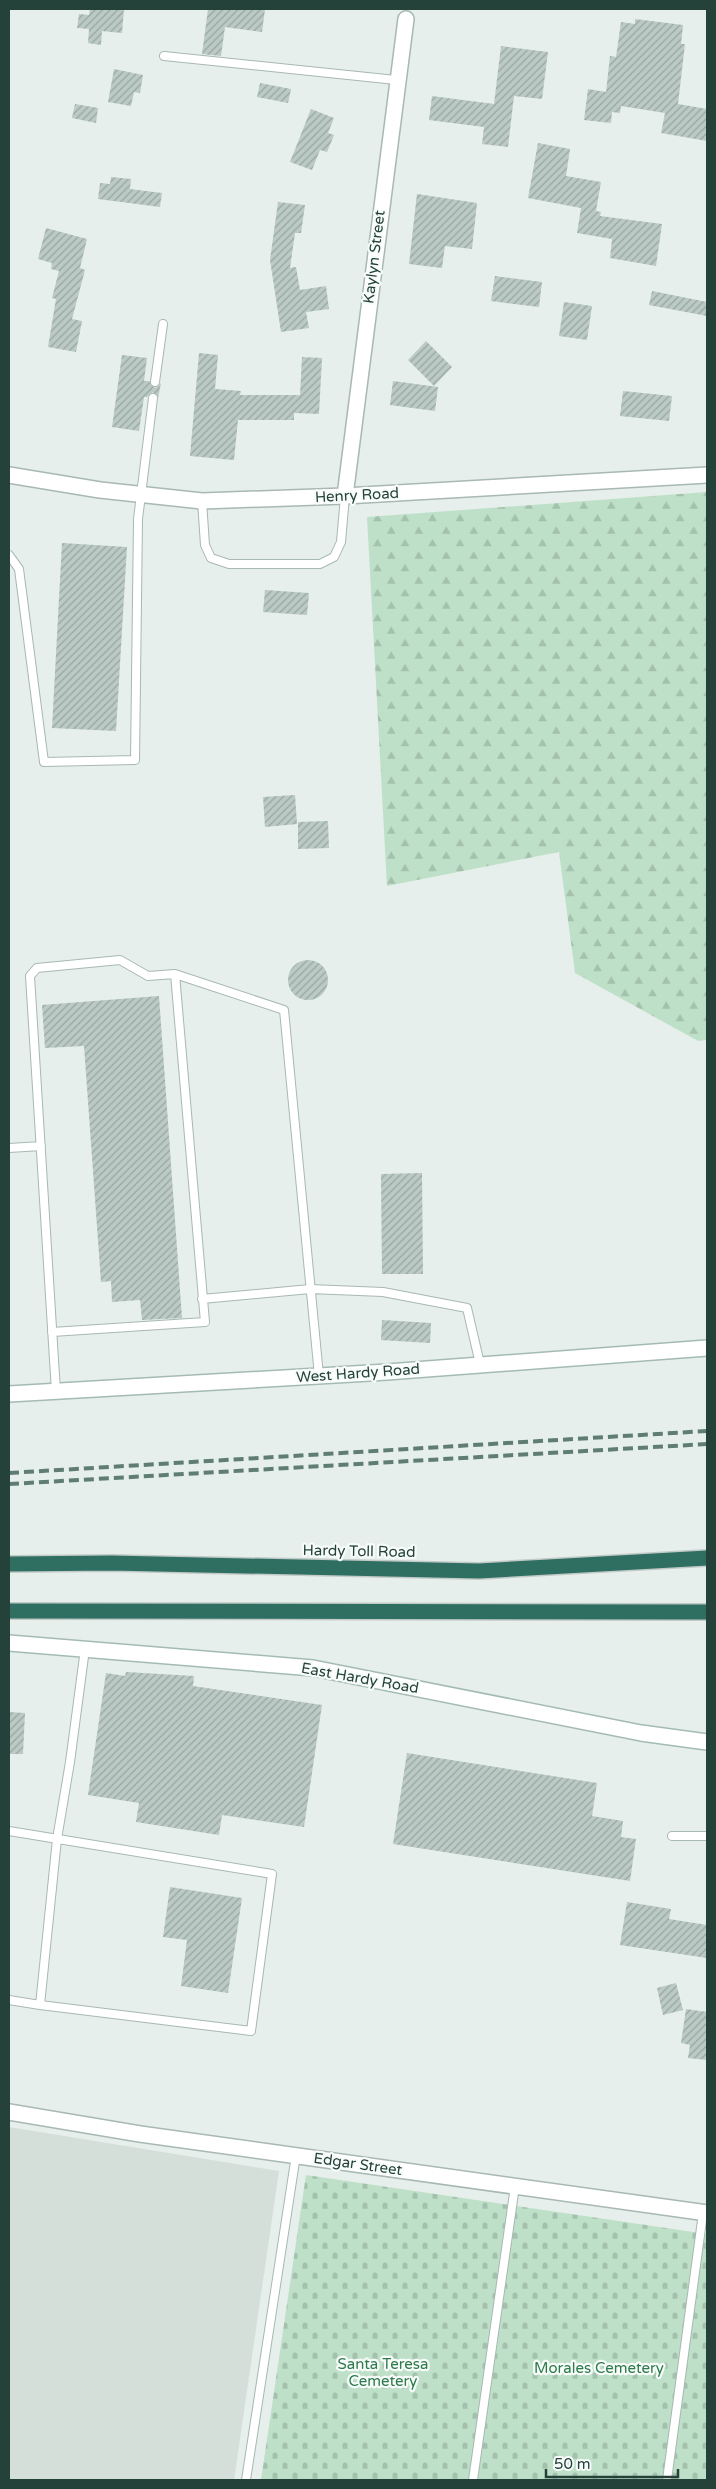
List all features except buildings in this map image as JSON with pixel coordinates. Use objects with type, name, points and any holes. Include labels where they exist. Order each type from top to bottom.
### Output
[{"type":"highway","name":"Hardy Toll Road","points":[[9,1564],[112,1563],[479,1571],[707,1558]]},
{"type":"highway","points":[[9,1611],[707,1612]]},
{"type":"street","name":"Kaylyn Street","points":[[345,496],[396,80],[406,19]]},
{"type":"street","name":"Henry Road","points":[[9,475],[141,495],[202,501],[345,496],[707,475]]},
{"type":"street","name":"West Hardy Road","points":[[9,1394],[318,1376],[707,1348]]},
{"type":"street","name":"East Hardy Road","points":[[9,1643],[313,1668],[641,1733],[707,1742]]},
{"type":"street","name":"Edgar Street","points":[[9,2112],[140,2134],[705,2213]]},
{"type":"lane","points":[[164,56],[396,80]]},
{"type":"lane","points":[[155,382],[162,324]]},
{"type":"lane","points":[[9,554],[19,569],[44,762],[135,760],[138,519],[154,398]]},
{"type":"lane","points":[[202,501],[204,545],[211,558],[229,564],[320,564],[334,557],[341,542],[345,496]]},
{"type":"lane","points":[[56,1391],[30,976],[37,968],[120,960],[148,976],[176,974],[284,1010],[318,1376]]},
{"type":"lane","points":[[52,1332],[205,1322],[176,974]]},
{"type":"lane","points":[[9,1148],[41,1146]]},
{"type":"lane","points":[[202,1299],[310,1289],[383,1292],[467,1308],[480,1364]]},
{"type":"lane","points":[[40,2005],[57,1839],[70,1762],[84,1649]]},
{"type":"lane","points":[[9,1831],[272,1874],[251,2031],[9,2000]]},
{"type":"lane","points":[[672,1836],[707,1836]]},
{"type":"lane","points":[[246,2480],[296,2155]]},
{"type":"lane","points":[[473,2480],[515,2186]]},
{"type":"lane","points":[[667,2480],[705,2213]]},
{"type":"shaded area","points":[[9,2127],[279,2171],[234,2480],[9,2480]]},
{"type":"green space","points":[[707,492],[707,1040],[698,1041],[575,973],[559,852],[387,886],[367,517]]},
{"type":"green space","points":[[306,2175],[707,2234],[707,2480],[261,2480]]},
{"type":"railway","points":[[9,1473],[707,1431]]},
{"type":"railway","points":[[9,1484],[707,1444]]},
{"type":"park label","name":"Morales Cemetery","points":[[599,2368]]},
{"type":"park label","name":"Santa Teresa Cemetery","points":[[383,2372]]}]
